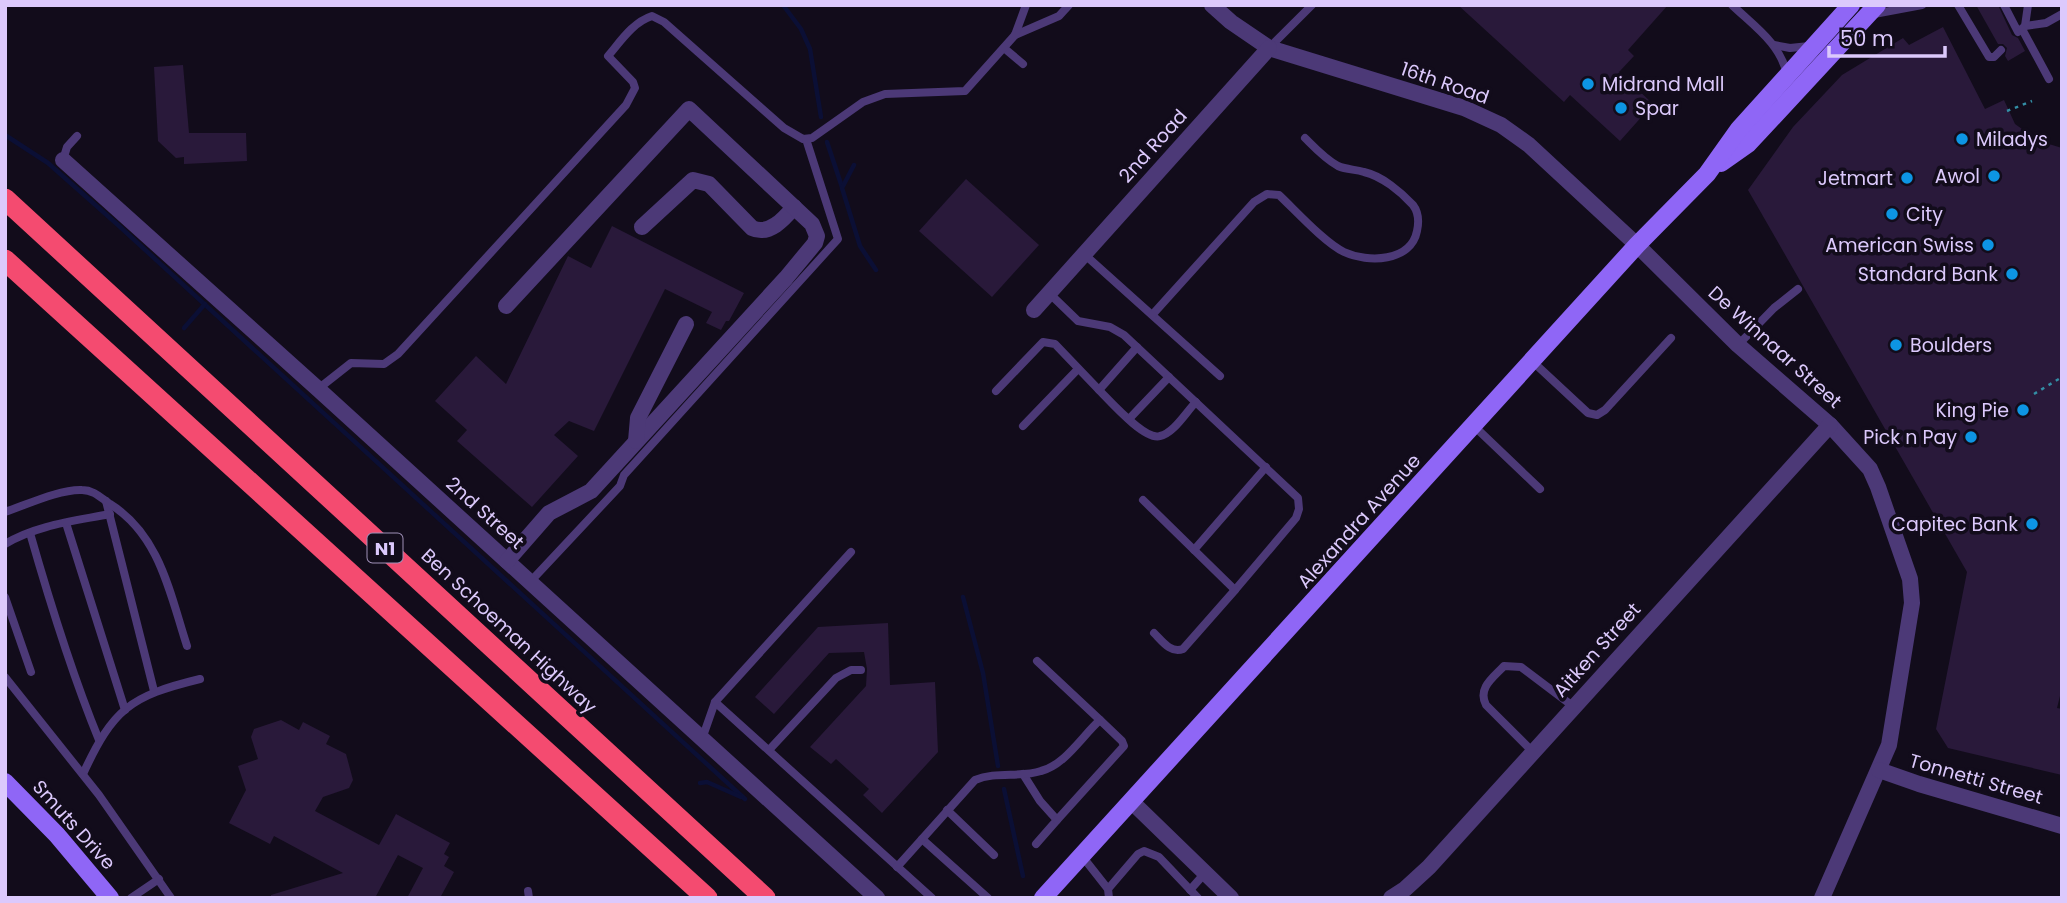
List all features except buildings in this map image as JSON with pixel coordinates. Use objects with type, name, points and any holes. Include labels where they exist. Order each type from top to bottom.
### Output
[{"type":"highway","name":"Ben Schoeman Highway","points":[[5,199],[765,898]]},
{"type":"highway","name":"N1","points":[[5,260],[707,898]]},
{"type":"main road","name":"Alexandra Avenue","points":[[1043,898],[1637,245],[1707,174],[1739,129],[1851,5]]},
{"type":"main road","name":"Alexandra Avenue","points":[[1707,174],[1748,144],[1873,10]]},
{"type":"main road","name":"Smuts Drive","points":[[5,782],[57,835],[110,898]]},
{"type":"street","name":"16th Road","points":[[1212,5],[1231,22],[1269,48],[1464,108],[1501,125],[1529,145],[1637,245]]},
{"type":"street","name":"2nd Road","points":[[1034,310],[1269,48]]},
{"type":"street","points":[[506,306],[689,109],[812,224],[817,236],[815,243],[592,491],[550,513],[507,561]]},
{"type":"street","name":"2nd Street","points":[[63,160],[877,898]]},
{"type":"street","points":[[642,227],[693,180],[709,184],[757,230],[764,230],[782,221],[794,207]]},
{"type":"street","name":"De Winnaar Street","points":[[1637,245],[1738,345],[1830,425],[1863,460],[1878,487],[1913,592],[1889,746],[1822,898]]},
{"type":"street","points":[[636,441],[638,418],[686,324]]},
{"type":"street","name":"Aitken Street","points":[[1391,898],[1429,867],[1830,425]]},
{"type":"street","name":"Tonnetti Street","points":[[1879,770],[1907,781],[2062,826]]},
{"type":"street","points":[[1132,802],[1231,898]]},
{"type":"lane","points":[[318,389],[351,363],[384,364],[398,354],[626,105],[635,88],[633,82],[608,56],[635,26],[647,18],[652,16],[664,22],[784,128],[806,139],[813,138],[863,102],[885,94],[965,91],[1015,35],[1026,5]]},
{"type":"lane","points":[[1015,35],[1059,16],[1069,5]]},
{"type":"lane","points":[[1732,5],[1774,45],[1782,58],[1787,76]]},
{"type":"lane","points":[[1873,10],[1922,5]]},
{"type":"lane","points":[[1958,5],[1989,57],[1994,57],[2001,50]]},
{"type":"lane","points":[[2004,5],[2049,79]]},
{"type":"lane","points":[[2020,31],[2028,5]]},
{"type":"lane","name":"2nd Road","points":[[1269,48],[1308,7]]},
{"type":"lane","points":[[2020,31],[2046,23],[2062,14]]},
{"type":"lane","points":[[1774,45],[1790,48],[1815,45]]},
{"type":"lane","points":[[1004,48],[1023,64]]},
{"type":"lane","points":[[63,160],[67,147],[77,136]]},
{"type":"lane","points":[[1153,314],[1254,202],[1267,194],[1279,195],[1342,251],[1369,258],[1390,257],[1407,249],[1416,237],[1419,222],[1413,205],[1382,179],[1364,172],[1347,170],[1328,160],[1305,138]]},
{"type":"lane","points":[[530,582],[620,486],[624,475],[838,239],[806,139]]},
{"type":"lane","points":[[1084,254],[1220,376]]},
{"type":"lane","points":[[1738,345],[1798,289]]},
{"type":"lane","points":[[1049,293],[1078,321],[1110,327],[1124,335],[1298,498],[1299,509],[1296,517],[1184,649],[1172,649],[1154,632]]},
{"type":"lane","points":[[1532,361],[1588,413],[1597,415],[1605,410],[1671,338]]},
{"type":"lane","points":[[996,391],[1043,342],[1055,344],[1144,432],[1160,436],[1168,432],[1196,402]]},
{"type":"lane","points":[[1099,390],[1136,347]]},
{"type":"lane","points":[[1023,426],[1078,369]]},
{"type":"lane","points":[[1129,419],[1169,377]]},
{"type":"lane","points":[[1473,426],[1540,489]]},
{"type":"lane","points":[[1194,550],[1266,467]]},
{"type":"lane","points":[[5,512],[78,489],[92,491],[106,501],[136,524],[151,545],[163,570],[187,646]]},
{"type":"lane","points":[[1143,500],[1235,590]]},
{"type":"lane","points":[[106,501],[153,691]]},
{"type":"lane","points":[[5,544],[30,533],[110,514]]},
{"type":"lane","points":[[66,523],[125,710]]},
{"type":"lane","points":[[30,533],[54,617],[79,692],[99,740]]},
{"type":"lane","points":[[702,739],[715,702],[851,552]]},
{"type":"lane","points":[[5,597],[31,672]]},
{"type":"lane","points":[[1036,845],[1124,746],[1122,741],[1037,661]]},
{"type":"lane","points":[[1532,752],[1482,698],[1483,689],[1504,666],[1521,667],[1574,707]]},
{"type":"lane","points":[[769,750],[836,678],[851,670],[861,670]]},
{"type":"lane","points":[[5,677],[83,774],[171,898]]},
{"type":"lane","points":[[83,774],[99,740],[125,710],[153,691],[200,678]]},
{"type":"lane","points":[[715,702],[932,898]]},
{"type":"lane","points":[[897,867],[975,780],[984,776],[1023,774],[1050,768],[1100,720]]},
{"type":"lane","points":[[1023,774],[1040,801],[1057,820]]},
{"type":"lane","points":[[947,810],[994,855]]},
{"type":"lane","points":[[922,839],[988,898]]},
{"type":"lane","points":[[1082,856],[1108,893],[1143,851],[1159,857],[1198,898]]},
{"type":"lane","points":[[1189,890],[1205,873]]},
{"type":"lane","points":[[131,898],[159,879]]},
{"type":"path","points":[[2007,111],[2032,101]]},
{"type":"path","points":[[2034,394],[2062,377]]},
{"type":"waterway","points":[[783,5],[801,29],[810,49],[821,117]]},
{"type":"waterway","points":[[5,135],[48,163],[118,225],[745,799]]},
{"type":"waterway","points":[[827,142],[842,187]]},
{"type":"waterway","points":[[854,165],[842,188],[860,246],[876,270]]},
{"type":"waterway","points":[[184,328],[205,304]]},
{"type":"waterway","points":[[963,597],[983,673],[998,766]]},
{"type":"waterway","points":[[700,783],[707,782],[741,797]]},
{"type":"waterway","points":[[1004,789],[1023,876]]},
{"type":"place","name":"Midrand Mall","points":[[1588,84]]},
{"type":"place","name":"Spar","points":[[1621,108]]},
{"type":"place","name":"Miladys","points":[[1962,139]]},
{"type":"place","name":"Awol","points":[[1994,176]]},
{"type":"place","name":"Jetmart","points":[[1907,178]]},
{"type":"place","name":"City","points":[[1892,214]]},
{"type":"place","name":"American Swiss","points":[[1988,245]]},
{"type":"place","name":"Standard Bank","points":[[2012,274]]},
{"type":"place","name":"Boulders","points":[[1896,345]]},
{"type":"place","name":"King Pie","points":[[2023,410]]},
{"type":"place","name":"Pick n Pay","points":[[1971,437]]},
{"type":"place","name":"Capitec Bank","points":[[2032,524]]}]
